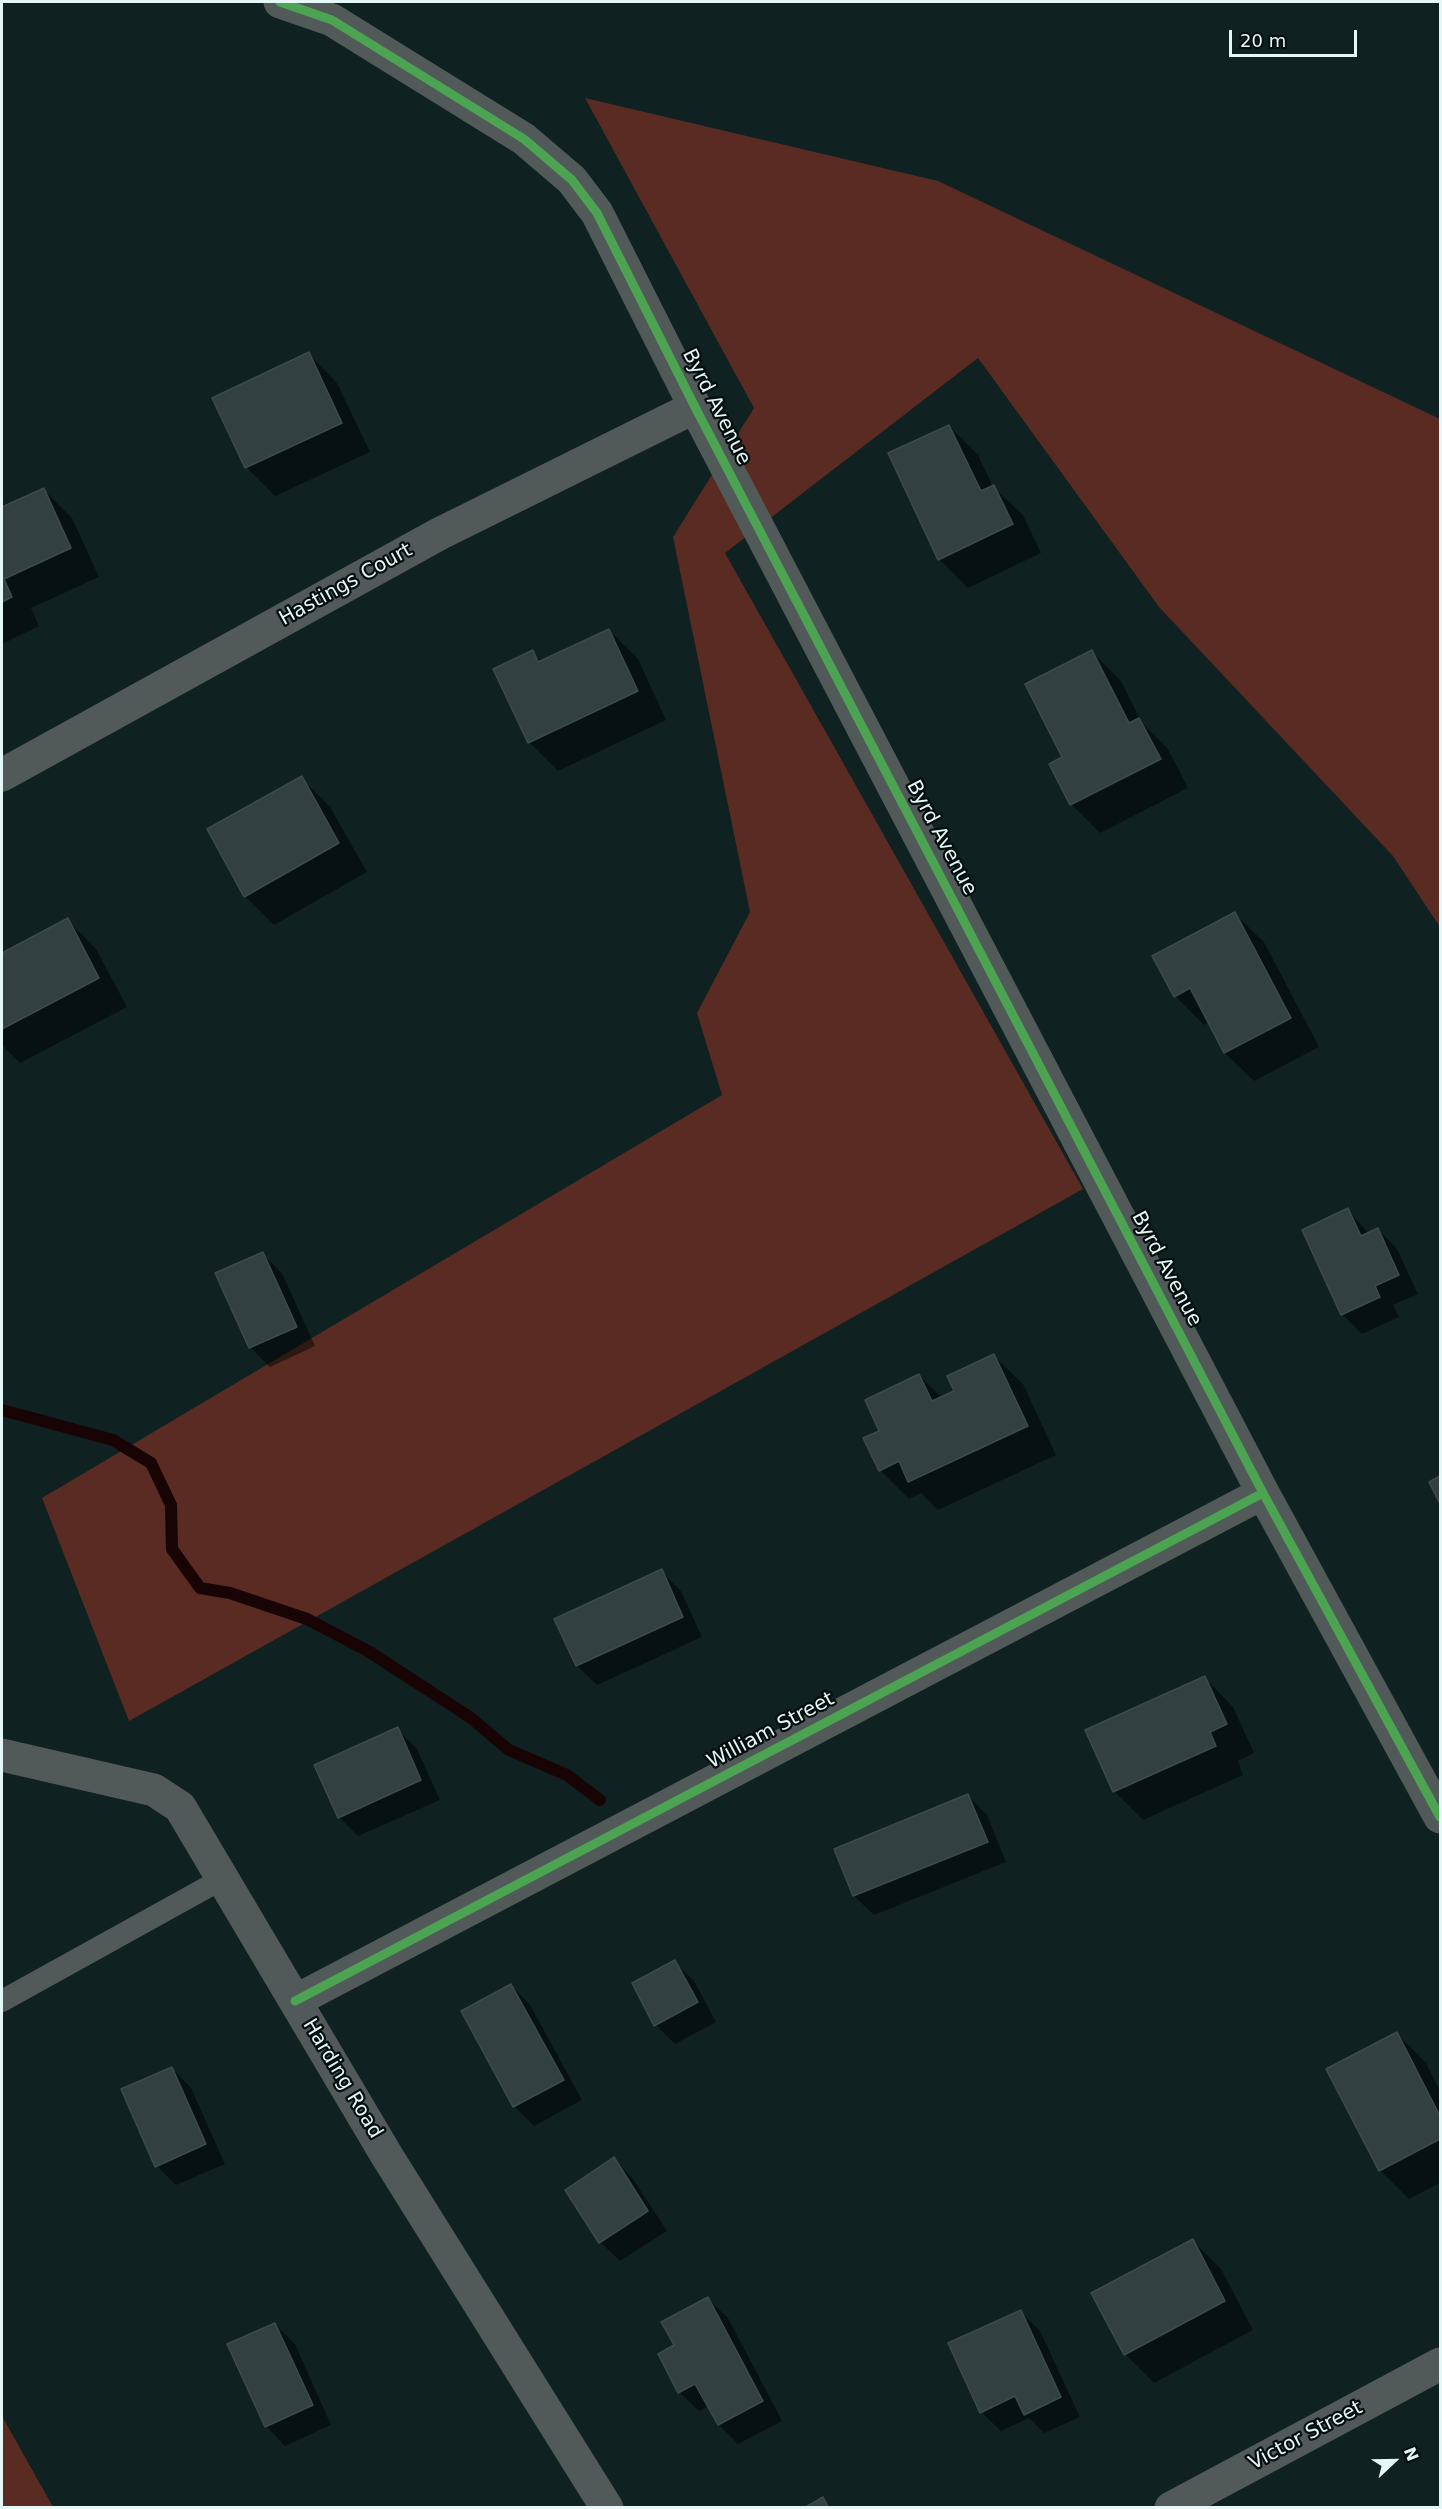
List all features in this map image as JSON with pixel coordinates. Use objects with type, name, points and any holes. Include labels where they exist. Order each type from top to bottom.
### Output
[{"type":"street","name":"Byrd Avenue","points":[[280,2],[332,20],[524,139],[572,180],[597,213],[695,407],[1263,1492],[1440,1817]]},
{"type":"street","name":"Hastings Court","points":[[2,774],[439,534],[695,407]]},
{"type":"street","name":"William Street","points":[[295,2001],[1263,1492]]},
{"type":"street","name":"Harding Road","points":[[2,1755],[154,1790],[180,1807],[387,2156],[607,2508]]},
{"type":"street","name":"Victor Street","points":[[1171,2508],[1440,2364]]},
{"type":"lane","points":[[2,2001],[222,1879]]},
{"type":"shaded area","points":[[585,98],[938,181],[1440,419],[1440,927],[1393,856],[1159,607],[978,358],[725,553],[1083,1189],[129,1721],[42,1498],[722,1095],[697,1013],[750,912],[673,537],[754,408]]},
{"type":"shaded area","points":[[2,2416],[53,2507],[2,2507]]},
{"type":"building","points":[[309,352],[342,423],[245,468],[212,398]]},
{"type":"building","points":[[949,425],[981,491],[994,485],[1013,524],[938,560],[888,453]]},
{"type":"building","points":[[44,488],[71,548],[4,579],[12,597],[2,602],[2,507]]},
{"type":"building","points":[[609,629],[638,691],[528,743],[493,669],[533,650],[538,662]]},
{"type":"building","points":[[1092,650],[1129,723],[1139,718],[1161,759],[1070,805],[1049,764],[1062,757],[1025,684]]},
{"type":"building","points":[[302,776],[339,843],[244,897],[207,829]]},
{"type":"building","points":[[1235,912],[1291,1018],[1224,1053],[1190,988],[1174,997],[1152,956]]},
{"type":"building","points":[[68,918],[99,978],[2,1029],[2,953]]},
{"type":"building","points":[[1348,1208],[1361,1236],[1378,1228],[1399,1275],[1375,1286],[1380,1297],[1341,1315],[1302,1230]]},
{"type":"building","points":[[263,1252],[297,1327],[249,1348],[215,1273]]},
{"type":"building","points":[[994,1354],[1028,1426],[908,1482],[899,1461],[879,1471],[863,1438],[879,1431],[865,1400],[919,1374],[932,1401],[954,1391],[947,1376]]},
{"type":"building","points":[[1440,1476],[1440,1504],[1429,1482]]},
{"type":"building","points":[[662,1569],[683,1617],[576,1666],[554,1619]]},
{"type":"building","points":[[1205,1676],[1227,1724],[1210,1732],[1216,1746],[1113,1792],[1085,1730]]},
{"type":"building","points":[[398,1727],[421,1780],[338,1818],[314,1765]]},
{"type":"building","points":[[968,1794],[988,1842],[853,1896],[834,1849]]},
{"type":"building","points":[[675,1960],[698,2002],[654,2026],[632,1983]]},
{"type":"building","points":[[511,1984],[564,2080],[513,2107],[461,2011]]},
{"type":"building","points":[[1397,2032],[1440,2116],[1440,2139],[1379,2171],[1326,2069]]},
{"type":"building","points":[[172,2067],[206,2144],[155,2167],[121,2089]]},
{"type":"building","points":[[614,2157],[648,2211],[599,2243],[565,2190]]},
{"type":"building","points":[[1193,2239],[1225,2301],[1124,2355],[1091,2293]]},
{"type":"building","points":[[708,2297],[763,2401],[718,2425],[695,2384],[678,2393],[658,2354],[674,2345],[661,2322]]},
{"type":"building","points":[[1021,2310],[1061,2397],[1024,2415],[1015,2396],[980,2413],[948,2343]]},
{"type":"building","points":[[275,2323],[313,2405],[265,2427],[227,2344]]},
{"type":"building","points":[[823,2497],[829,2508],[804,2508]]},
{"type":"waterway","points":[[2,1410],[113,1440],[151,1463],[171,1505],[172,1549],[200,1588],[230,1593],[307,1619],[368,1651],[471,1718],[509,1750],[567,1775],[600,1800]]},
{"type":"cycle path","points":[[280,2],[332,20],[524,139],[572,180],[597,213],[695,407],[1263,1493],[1440,1817]]},
{"type":"cycle path","points":[[295,2001],[1263,1493]]}]
